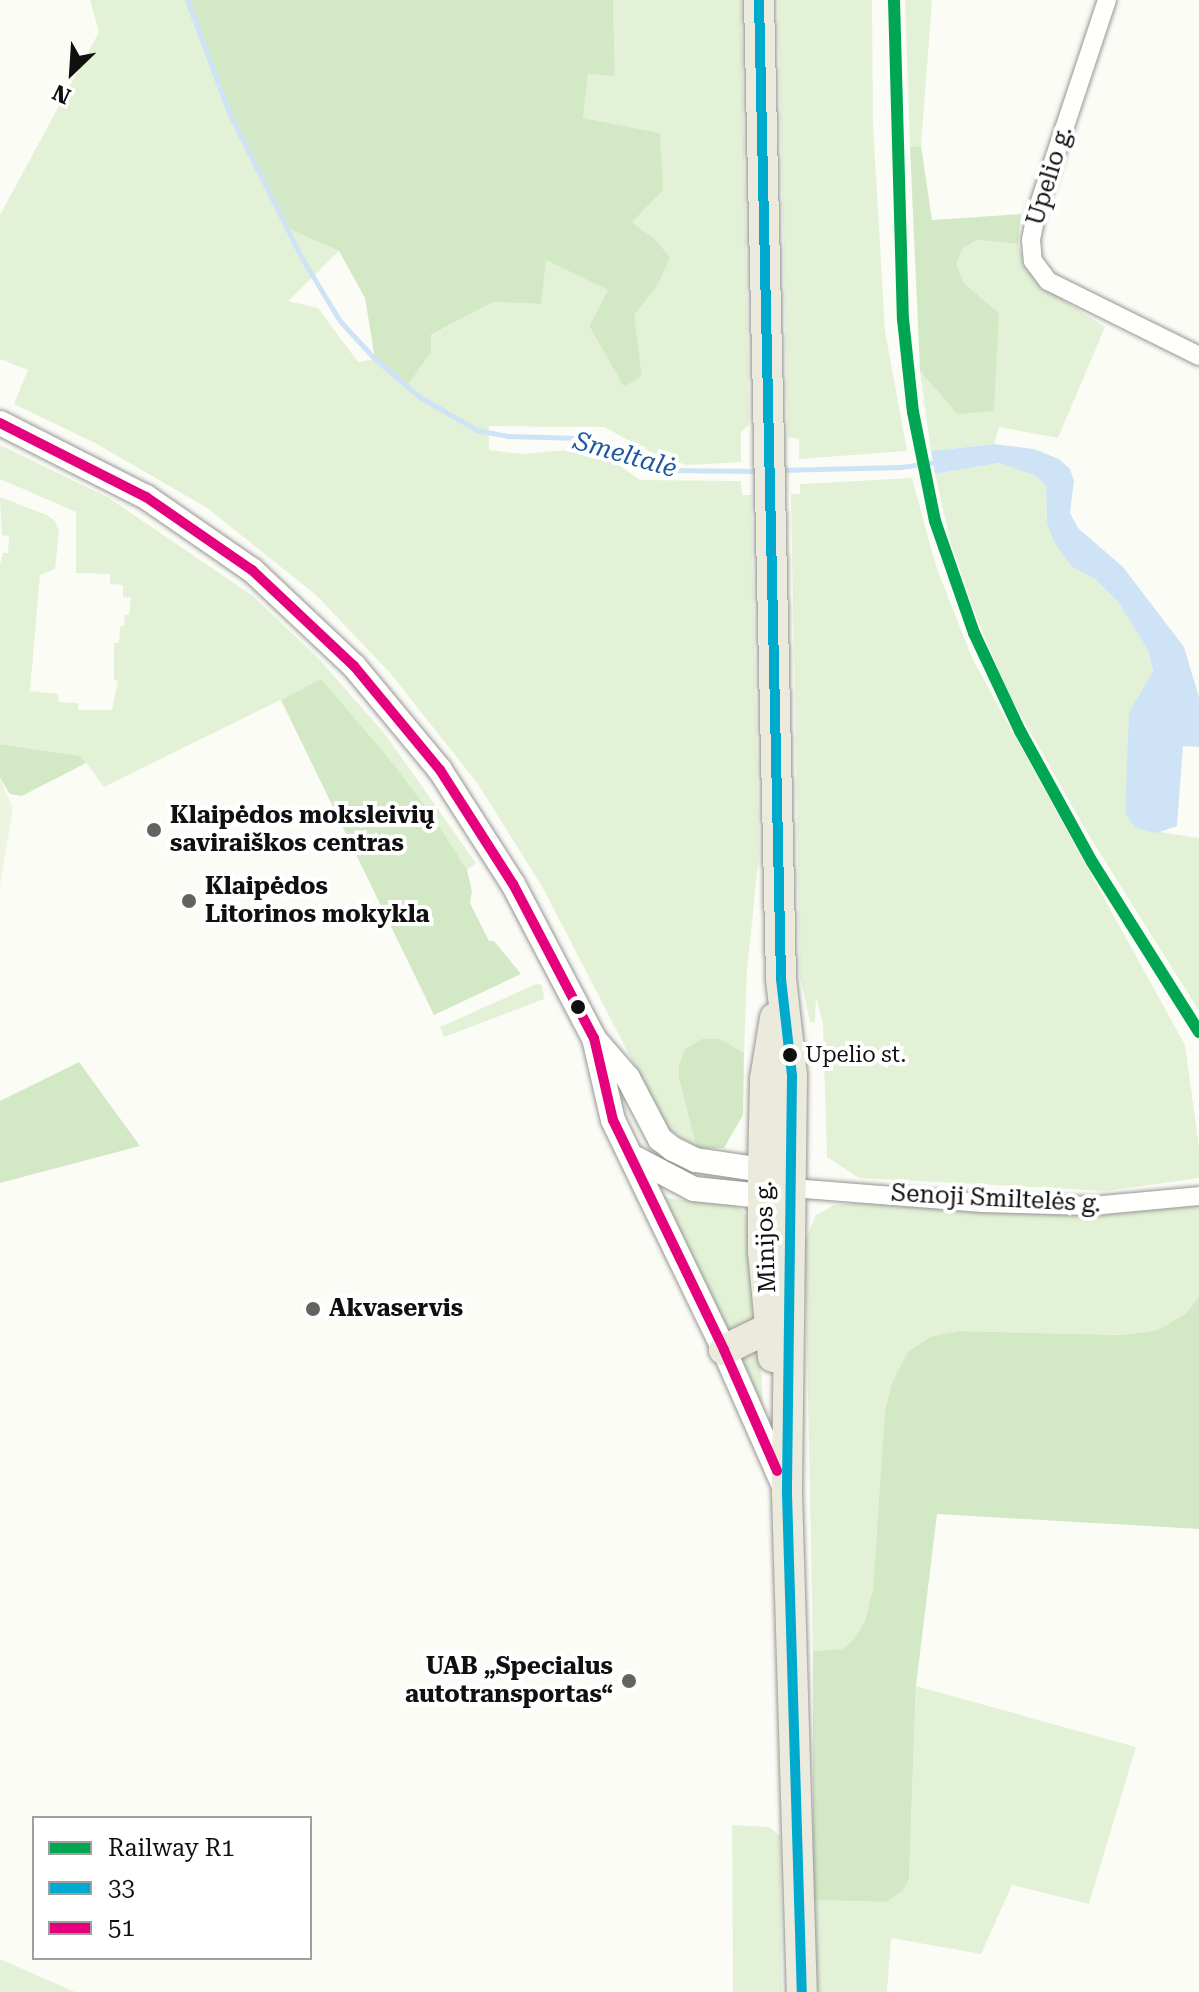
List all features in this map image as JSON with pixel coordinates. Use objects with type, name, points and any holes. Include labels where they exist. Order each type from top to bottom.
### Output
[{"type":"main road","name":"Minijos g.","points":[[759,0],[781,979],[792,1076],[787,1494],[802,1992]]},
{"type":"main road","name":"Minijos g.","points":[[781,979],[765,1079],[763,1251],[787,1494]]},
{"type":"main road","points":[[724,1350],[771,1327]]},
{"type":"street","name":"Upelio g.","points":[[1107,0],[1036,214],[1031,240],[1033,261],[1048,281],[1199,356]]},
{"type":"street","points":[[0,423],[84,463],[197,529],[252,570],[354,666],[440,770],[473,818],[544,939],[594,1038],[628,1078],[660,1139],[696,1160],[763,1183],[792,1188]]},
{"type":"street","points":[[594,1038],[613,1120],[724,1350],[787,1494]]},
{"type":"street","points":[[633,1157],[694,1189],[763,1183]]},
{"type":"street","name":"Senoji Smiltelės g.","points":[[792,1188],[982,1203],[1092,1206],[1199,1196]]},
{"type":"green space","points":[[90,0],[187,0],[230,115],[287,228],[339,251],[288,301],[318,308],[358,362],[375,359],[407,386],[430,336],[493,302],[541,304],[545,259],[608,290],[589,326],[624,387],[642,375],[633,315],[657,286],[656,240],[632,222],[660,133],[583,119],[588,74],[615,75],[613,0],[741,0],[749,425],[741,432],[741,462],[687,465],[660,457],[604,427],[489,426],[489,450],[522,454],[566,450],[604,455],[640,480],[741,481],[742,495],[751,495],[759,855],[747,970],[744,1053],[719,1039],[679,1079],[697,1149],[667,1128],[543,888],[478,784],[390,673],[316,595],[207,508],[97,444],[14,404],[28,370],[0,359],[0,215],[99,32]]},
{"type":"green space","points":[[187,0],[613,0],[615,76],[588,74],[583,118],[660,133],[663,190],[632,222],[656,240],[670,258],[657,286],[634,315],[642,376],[624,387],[589,326],[608,290],[546,260],[541,304],[493,302],[431,335],[431,352],[407,386],[375,359],[365,298],[339,251],[287,228],[230,115]]},
{"type":"green space","points":[[778,0],[872,0],[873,124],[885,331],[907,451],[799,459],[799,439],[788,437]]},
{"type":"green space","points":[[905,0],[932,0],[921,146],[910,147]]},
{"type":"green space","points":[[921,146],[932,220],[1021,214],[1018,244],[977,240],[963,248],[956,264],[965,284],[999,313],[994,411],[957,414],[920,371],[910,147]]},
{"type":"green space","points":[[977,240],[1018,244],[1027,269],[1046,289],[1105,327],[1058,438],[999,427],[994,444],[931,451],[920,371],[957,414],[999,313],[965,284],[956,264],[963,248]]},
{"type":"green space","points":[[0,445],[109,498],[253,596],[318,658],[385,734],[476,863],[467,870],[391,761],[321,680],[104,787],[81,756],[0,744],[0,564],[3,553],[8,553],[9,536],[2,535],[0,497],[47,515],[55,521],[59,532],[55,569],[40,575],[30,691],[58,694],[59,702],[78,703],[78,710],[112,710],[118,681],[114,680],[114,643],[119,643],[120,626],[124,626],[125,615],[129,615],[131,598],[123,597],[123,585],[110,584],[110,574],[76,573],[76,512],[0,479]]},
{"type":"green space","points":[[999,463],[1036,476],[1046,486],[1047,522],[1072,567],[1095,579],[1118,602],[1148,650],[1153,671],[1129,712],[1135,828],[1199,838],[1199,1011],[1088,834],[1010,696],[977,619],[951,544],[935,474]]},
{"type":"green space","points":[[912,478],[936,566],[972,658],[1185,1045],[1199,1147],[1199,1178],[1106,1191],[859,1178],[827,1157],[823,1024],[816,997],[815,1023],[810,1022],[800,977],[791,494],[800,494],[800,484]]},
{"type":"green space","points":[[321,679],[391,761],[433,817],[467,870],[472,891],[470,903],[489,941],[494,941],[521,974],[434,1015],[281,700]]},
{"type":"green space","points":[[0,744],[81,756],[86,763],[22,796],[10,794],[0,778]]},
{"type":"green space","points":[[0,778],[13,808],[0,886]]},
{"type":"green space","points":[[536,984],[542,985],[544,999],[444,1037],[440,1027]]},
{"type":"green space","points":[[702,1039],[720,1039],[744,1053],[743,1115],[724,1148],[697,1149],[679,1079],[679,1065],[685,1049]]},
{"type":"green space","points":[[79,1062],[140,1146],[0,1183],[0,1101]]},
{"type":"green space","points":[[657,1197],[732,1205],[742,1210],[752,1224],[754,1318],[750,1329],[728,1343]]},
{"type":"green space","points":[[854,1203],[1092,1216],[1199,1205],[1199,1296],[1186,1313],[1158,1330],[1122,1335],[959,1331],[865,1622],[854,1639],[842,1649],[813,1651],[805,1241],[816,1215],[834,1205]]},
{"type":"green space","points":[[1199,1296],[1199,1529],[937,1514],[916,1686],[909,1879],[902,1892],[885,1902],[813,1900],[813,1651],[842,1649],[854,1639],[865,1621],[873,1590],[885,1412],[892,1383],[908,1352],[930,1337],[959,1331],[1122,1335],[1158,1330],[1186,1313]]},
{"type":"green space","points":[[760,1345],[763,1410],[732,1353]]},
{"type":"green space","points":[[916,1686],[1136,1747],[1089,1904],[1012,1885],[981,1954],[891,1938],[887,1992],[818,1992],[813,1900],[885,1902],[909,1879]]},
{"type":"green space","points":[[732,1825],[769,1827],[780,1836],[782,1992],[733,1992]]},
{"type":"green space","points":[[0,1959],[75,1992],[0,1992]]},
{"type":"water","points":[[994,444],[1034,449],[1059,459],[1070,469],[1074,481],[1070,513],[1078,528],[1123,567],[1184,647],[1199,697],[1199,747],[1183,746],[1177,826],[1157,833],[1135,828],[1125,813],[1129,712],[1153,671],[1148,650],[1118,602],[1095,579],[1072,567],[1054,542],[1047,522],[1046,486],[1036,476],[999,463],[935,474],[931,451]]},
{"type":"waterway","name":"Smeltalė","points":[[187,0],[230,115],[303,260],[340,321],[375,359],[420,397],[477,430],[507,436],[580,438],[662,470],[760,471]]},
{"type":"waterway","name":"Smeltalė","points":[[778,470],[901,467],[936,462]]},
{"type":"rail line","name":"R1","points":[[894,0],[903,319],[913,412],[935,521],[974,633],[1020,731],[1092,862],[1199,1032]]},
{"type":"transit line","name":"33","points":[[759,0],[781,979],[792,1076],[787,1494],[802,1992]]},
{"type":"transit line","name":"51","points":[[0,423],[146,497],[252,570],[354,666],[440,770],[513,884],[594,1038],[613,1120],[724,1350],[777,1471]]},
{"type":"place","name":"Klaipėdos moksleivių saviraiškos centras","points":[[154,830]]},
{"type":"place","name":"Klaipėdos Litorinos mokykla","points":[[189,901]]},
{"type":"place","name":"Upelio st.","points":[[790,1055]]},
{"type":"place","name":"Akvaservis","points":[[313,1309]]},
{"type":"place","name":"UAB „Specialus autotransportas“","points":[[629,1681]]}]
